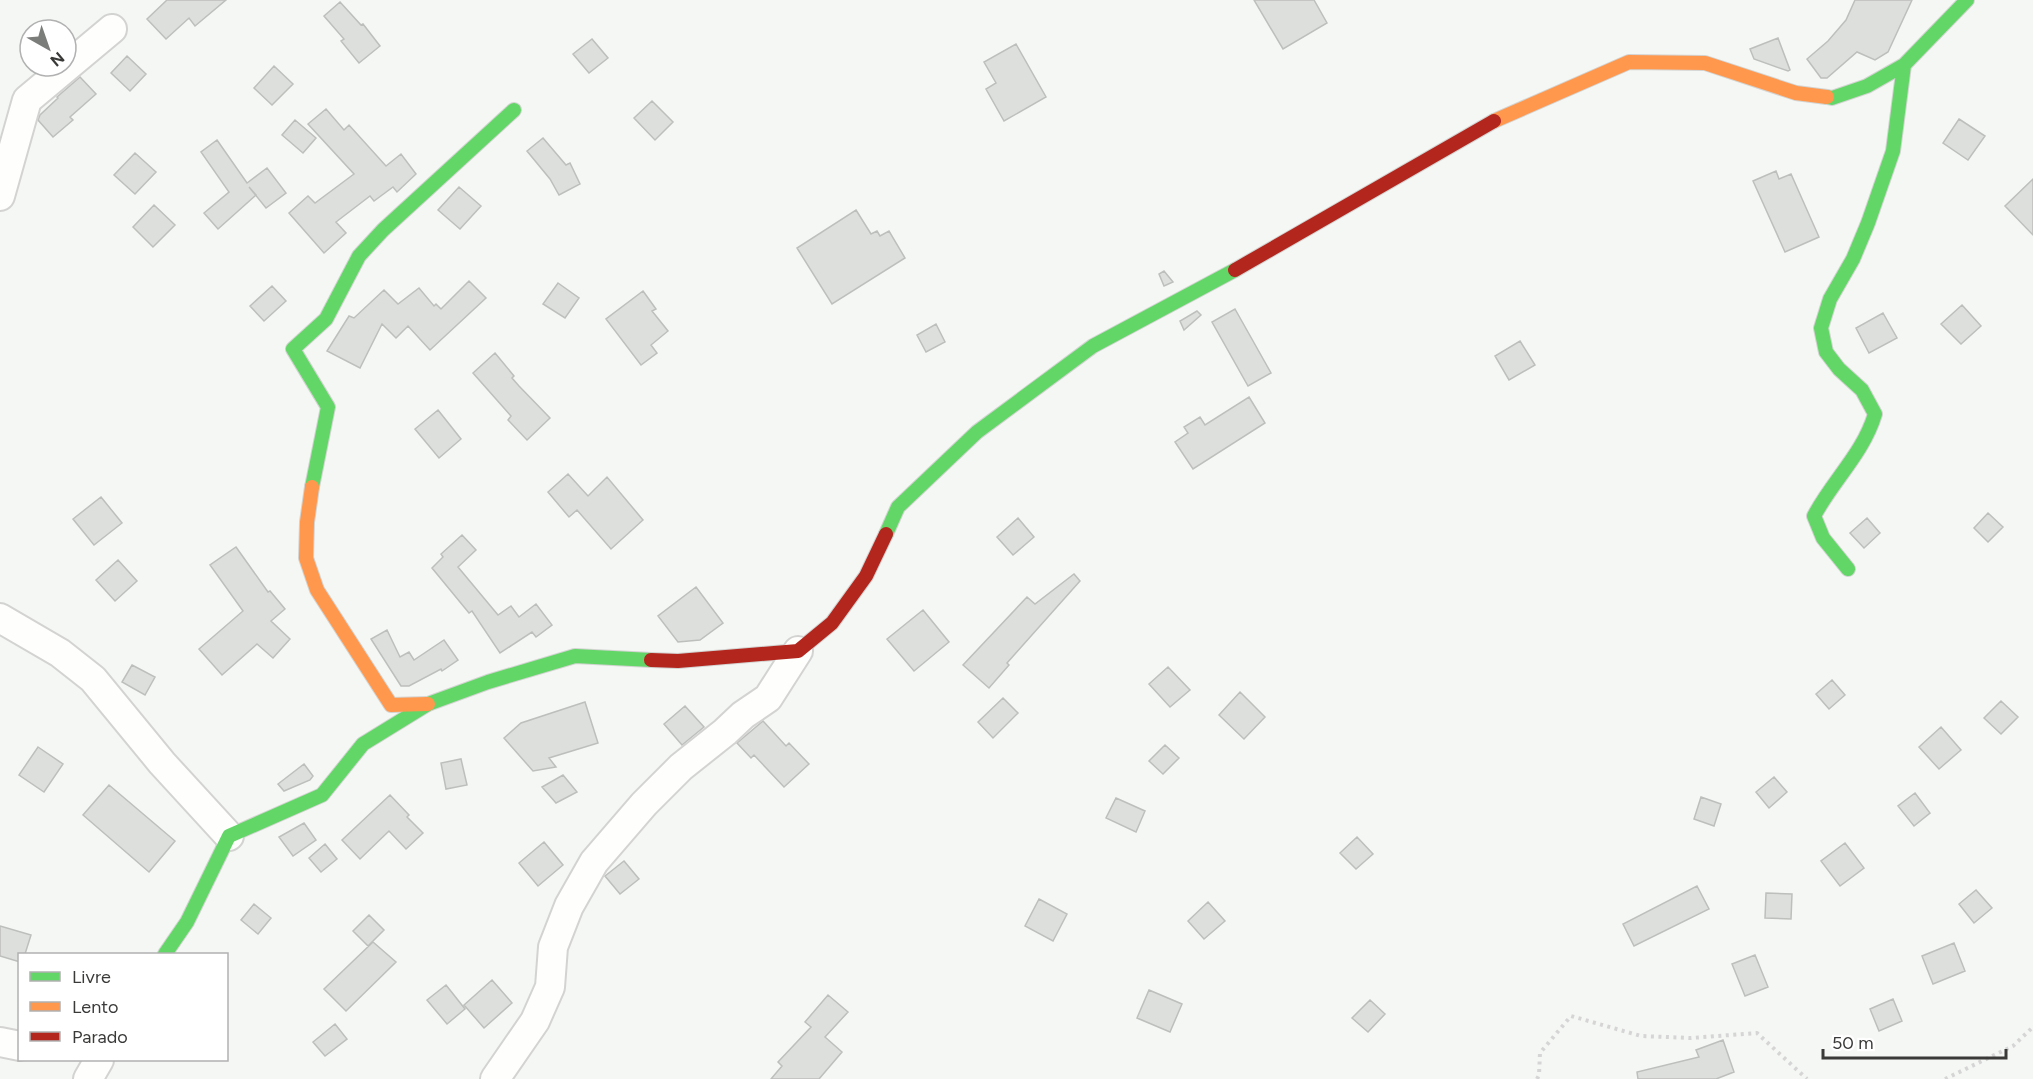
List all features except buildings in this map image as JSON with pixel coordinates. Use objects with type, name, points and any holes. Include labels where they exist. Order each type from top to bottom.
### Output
[{"type":"street","points":[[495,1079],[539,1012],[550,987],[553,947],[569,906],[594,862],[644,804],[681,766],[743,715],[768,698],[798,651],[832,623],[866,576],[898,507],[977,432],[1093,346],[1249,262],[1487,124],[1629,62],[1705,63],[1796,93],[1832,98],[1867,87],[1904,65],[1967,0]]},
{"type":"street","points":[[0,196],[27,100],[112,29]]},
{"type":"street","points":[[1848,569],[1822,538],[1814,516],[1821,499],[1859,453],[1871,431],[1875,414],[1862,390],[1839,369],[1826,352],[1821,328],[1830,299],[1853,259],[1868,223],[1893,151],[1904,65]]},
{"type":"street","points":[[428,704],[390,705],[317,590],[306,558],[308,522],[318,451],[328,407],[293,349],[326,320],[358,256],[383,230],[514,110]]},
{"type":"street","points":[[0,618],[60,653],[93,679],[162,763],[230,836]]},
{"type":"street","points":[[166,953],[187,922],[230,836],[322,795],[363,744],[428,704],[488,682],[575,656],[678,661],[798,651]]},
{"type":"street","points":[[0,1042],[18,1046]]},
{"type":"path","points":[[1537,1079],[1540,1053],[1572,1016],[1641,1036],[1691,1038],[1757,1033],[1808,1079]]},
{"type":"path","points":[[1945,1079],[2013,1046],[2033,1027]]},
{"type":"traffic: fast","points":[[1827,97],[1832,98],[1867,86],[1904,65],[1967,0]]},
{"type":"traffic: fast","points":[[1848,569],[1823,538],[1814,516],[1863,442],[1875,414],[1862,390],[1839,369],[1826,352],[1821,328],[1830,299],[1853,259],[1868,223],[1893,151],[1904,65]]},
{"type":"traffic: fast","points":[[312,487],[328,407],[293,349],[326,319],[359,256],[383,230],[514,110]]},
{"type":"traffic: fast","points":[[886,534],[898,507],[977,432],[1093,346],[1235,270]]},
{"type":"traffic: fast","points":[[166,953],[187,922],[229,836],[322,795],[363,744],[428,704],[488,682],[575,656],[651,660]]},
{"type":"traffic: slow","points":[[1494,121],[1629,62],[1705,63],[1796,93],[1827,97]]},
{"type":"traffic: slow","points":[[312,487],[307,522],[306,558],[317,590],[391,705],[428,704]]},
{"type":"traffic: jam","points":[[1235,270],[1494,121]]},
{"type":"traffic: jam","points":[[651,660],[678,661],[798,651],[832,623],[866,576],[886,534]]}]
